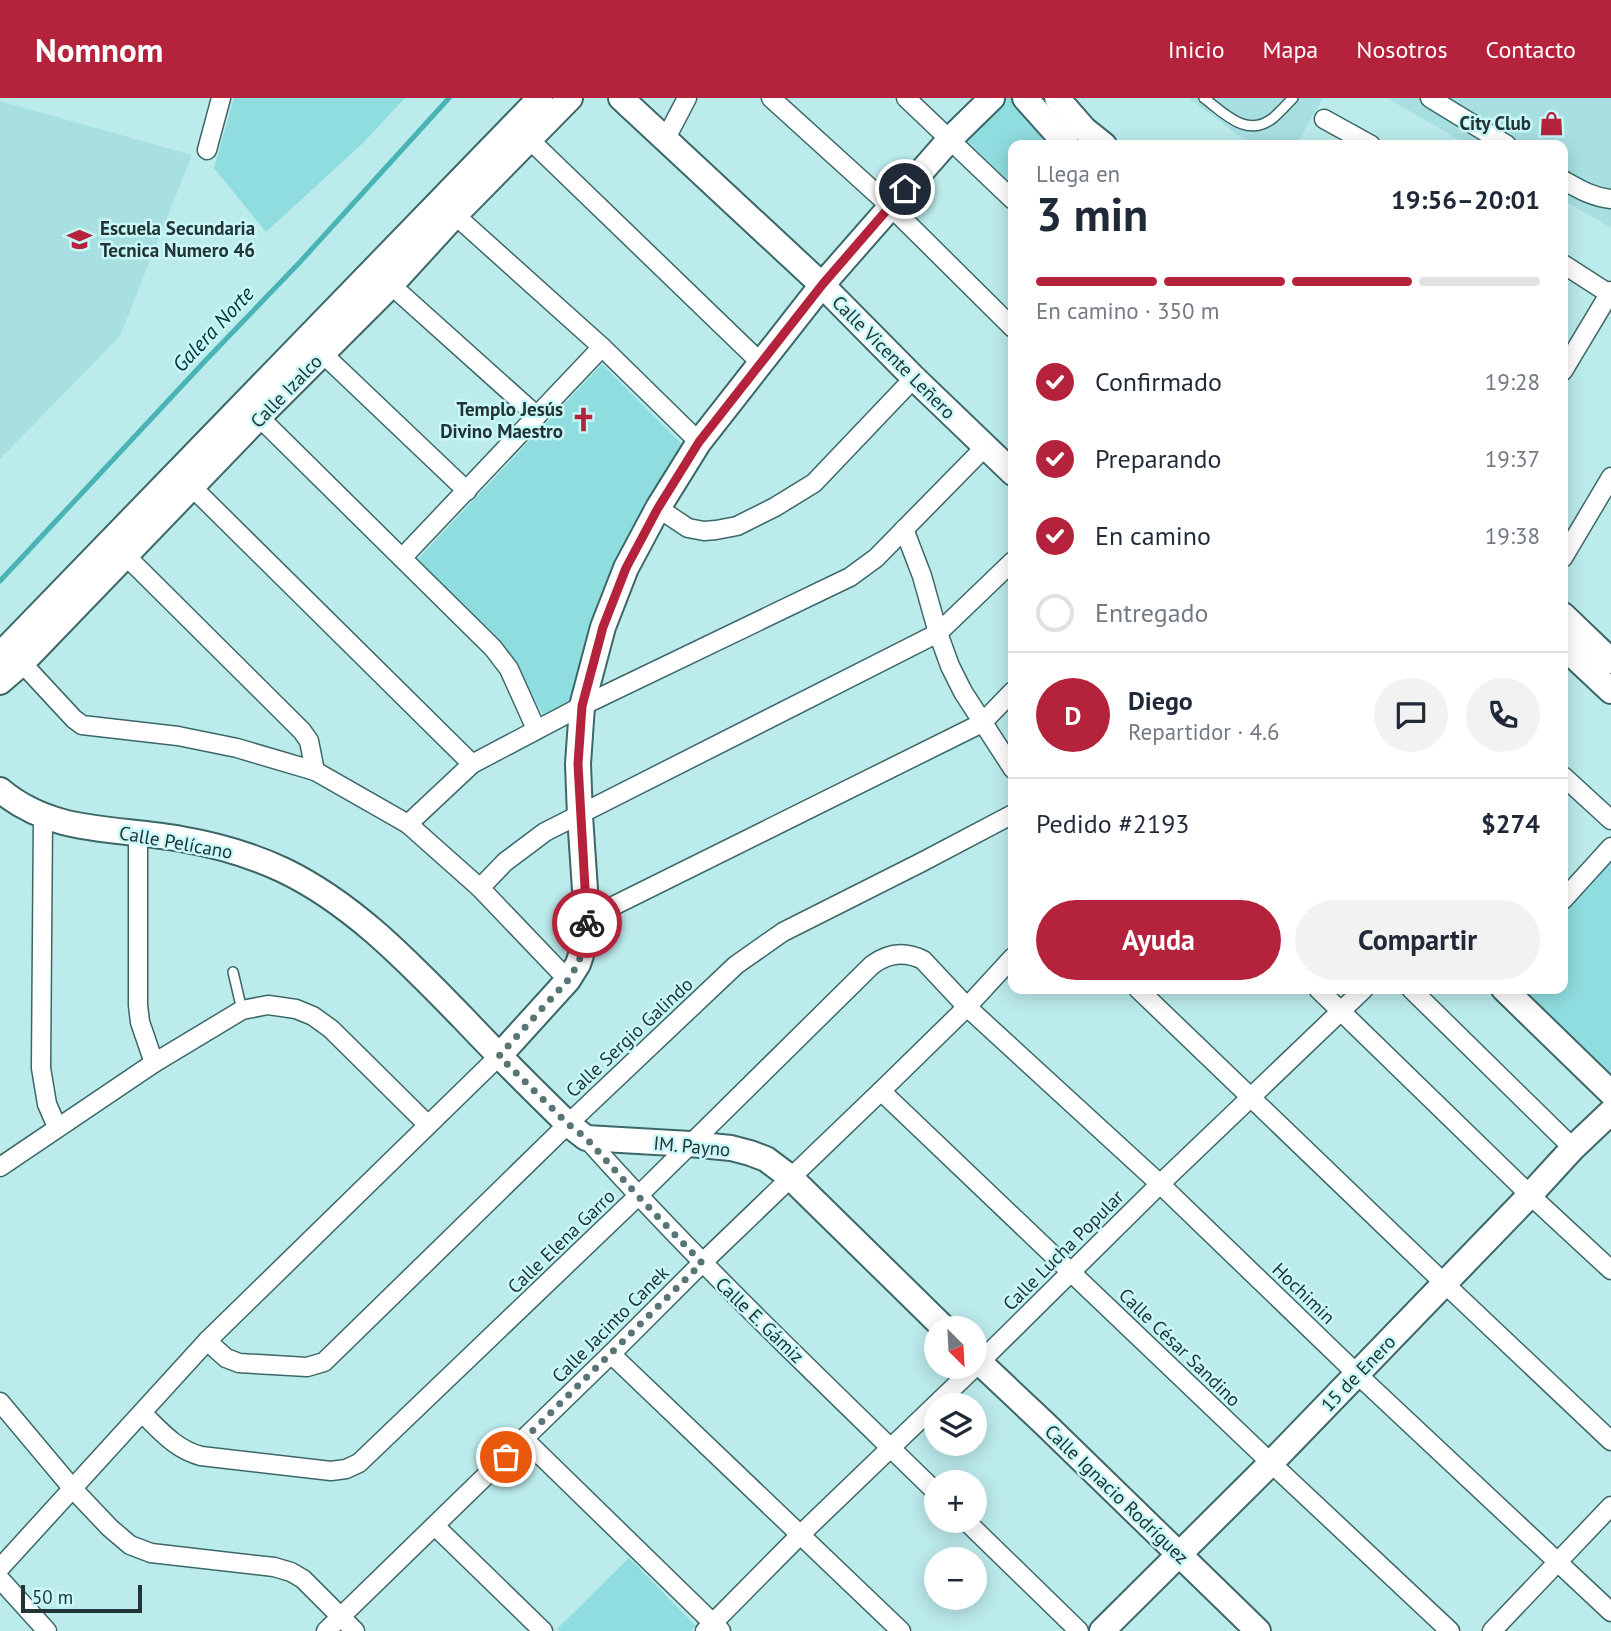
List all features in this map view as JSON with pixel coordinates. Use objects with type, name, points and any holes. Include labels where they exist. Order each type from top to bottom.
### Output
[{"type":"main road","name":"Calle Izalco","points":[[0,682],[11,659],[540,98]]},
{"type":"main road","name":"Calle Izalco","points":[[11,659],[125,555],[391,285],[570,98]]},
{"type":"main road","name":"Calle Vicente Leñero","points":[[621,98],[822,285],[1008,468]]},
{"type":"main road","points":[[499,1056],[568,980],[578,964],[584,946],[587,919],[578,764],[582,706],[603,627],[626,568],[658,508],[699,442],[822,285],[950,139],[992,98]]},
{"type":"main road","points":[[1025,98],[1063,140]]},
{"type":"main road","points":[[1057,98],[1084,130],[1097,140]]},
{"type":"main road","points":[[1568,620],[1611,660]]},
{"type":"main road","points":[[1568,651],[1611,691]]},
{"type":"main road","name":"Calle Pelícano","points":[[0,790],[43,817],[89,829],[181,839],[237,852],[283,870],[340,904],[385,941],[499,1056]]},
{"type":"main road","points":[[1509,994],[1611,1093]]},
{"type":"main road","name":"Calle E. Gámiz","points":[[499,1056],[577,1131]]},
{"type":"main road","name":"15 de Enero","points":[[1102,1631],[1271,1463],[1573,1148],[1611,1112]]},
{"type":"main road","name":"IM. Payno","points":[[577,1131],[731,1148],[766,1159],[790,1177]]},
{"type":"main road","points":[[790,1177],[932,1316]]},
{"type":"main road","name":"Calle Ignacio Rodríguez","points":[[987,1369],[1258,1631]]},
{"type":"street","points":[[665,140],[687,98]]},
{"type":"street","points":[[771,98],[890,206],[1008,323]]},
{"type":"street","points":[[906,98],[1008,195]]},
{"type":"street","points":[[1430,98],[1499,140]]},
{"type":"street","points":[[207,150],[215,99]]},
{"type":"street","points":[[1324,119],[1358,140]]},
{"type":"street","points":[[530,140],[761,363]]},
{"type":"street","points":[[1568,183],[1585,193],[1611,199]]},
{"type":"street","points":[[456,215],[602,347],[699,442]]},
{"type":"street","points":[[1568,267],[1610,293],[1568,363]]},
{"type":"street","points":[[391,285],[537,416]]},
{"type":"street","points":[[402,558],[602,347]]},
{"type":"street","points":[[322,353],[467,491]]},
{"type":"street","points":[[658,508],[688,527],[704,531],[737,526],[775,507],[814,482],[914,378]]},
{"type":"street","points":[[259,417],[493,648],[509,668],[536,729]]},
{"type":"street","points":[[408,824],[472,764],[582,706],[850,577],[876,558],[985,447]]},
{"type":"street","points":[[1568,550],[1611,477]]},
{"type":"street","points":[[192,487],[472,764]]},
{"type":"street","points":[[904,529],[922,576],[950,666],[963,692],[1008,762]]},
{"type":"street","points":[[125,555],[302,731],[309,741],[315,771]]},
{"type":"street","points":[[480,888],[505,862],[545,832],[938,633],[1008,566]]},
{"type":"street","points":[[11,659],[82,725],[178,736],[226,746],[315,771],[408,824],[480,888],[568,980]]},
{"type":"street","points":[[587,919],[982,723],[1008,696]]},
{"type":"street","points":[[1568,781],[1611,820]]},
{"type":"street","points":[[43,817],[41,1068],[47,1104],[57,1127]]},
{"type":"street","name":"Calle Sergio Galindo","points":[[206,1341],[226,1358],[239,1363],[307,1367],[324,1362],[577,1131],[736,965],[783,932],[1008,817]]},
{"type":"street","points":[[138,833],[138,1005],[154,1063]]},
{"type":"street","points":[[1568,894],[1611,847]]},
{"type":"street","name":"Calle Elena Garro","points":[[142,1413],[174,1444],[187,1453],[201,1457],[331,1471],[353,1467],[366,1458],[638,1196],[872,965],[886,956],[915,956],[923,960],[967,1007]]},
{"type":"street","name":"Calle Jacinto Canek","points":[[326,1631],[967,1007],[1008,962]]},
{"type":"street","points":[[1143,994],[1611,1441]]},
{"type":"street","points":[[1323,994],[1611,1270]]},
{"type":"street","name":"Calle Lucha Popular","points":[[987,1350],[1359,994]]},
{"type":"street","points":[[1416,994],[1573,1148]]},
{"type":"street","points":[[0,1167],[154,1063],[242,1010],[268,1005],[296,1009],[313,1016],[331,1029],[428,1125]]},
{"type":"street","name":"Hochimin","points":[[967,1007],[1160,1184],[1357,1374],[1611,1612]]},
{"type":"street","points":[[0,1568],[206,1341],[499,1056]]},
{"type":"street","name":"Calle César Sandino","points":[[881,1091],[1450,1631]]},
{"type":"street","name":"Calle E. Gámiz","points":[[577,1131],[702,1263],[924,1480]]},
{"type":"street","points":[[611,1354],[901,1631]]},
{"type":"street","name":"Calle Lucha Popular","points":[[713,1628],[800,1534],[891,1448],[958,1379]]},
{"type":"street","points":[[0,1402],[73,1489],[130,1545],[151,1553],[274,1567],[291,1572],[303,1579],[355,1631]]},
{"type":"street","points":[[524,1439],[713,1628]]},
{"type":"street","points":[[1492,1631],[1611,1506]]},
{"type":"street","points":[[435,1526],[543,1631]]},
{"type":"street","points":[[978,1533],[1079,1631]]},
{"type":"street","points":[[0,1579],[47,1631]]},
{"type":"lane","points":[[1204,98],[1241,124],[1251,126],[1271,120],[1293,98]]},
{"type":"lane","points":[[233,972],[242,1010]]},
{"type":"shaded area","points":[[234,98],[405,98],[363,143],[266,232],[214,168]]},
{"type":"shaded area","points":[[1004,98],[1010,98],[1046,140],[1008,140],[1008,180],[962,136]]},
{"type":"shaded area","points":[[1189,98],[1323,98],[1299,140],[1244,140]]},
{"type":"shaded area","name":"City Club","points":[[1387,98],[1611,98],[1611,228],[1568,203],[1568,140],[1459,140]]},
{"type":"shaded area","name":"Escuela Secundaria Tecnica Numero 46","points":[[0,101],[192,155],[120,336],[0,459]]},
{"type":"shaded area","points":[[602,364],[683,445],[635,523],[603,588],[571,702],[544,717],[513,658],[499,639],[416,561]]},
{"type":"shaded area","points":[[1611,854],[1611,1074],[1523,994],[1568,994],[1568,903]]},
{"type":"shaded area","points":[[629,1558],[696,1626],[691,1631],[557,1629]]},
{"type":"waterway","name":"Galera Norte","points":[[0,581],[300,262],[449,98]]},
{"type":"way so far","points":[[506,1457],[702,1263],[586,1138],[568,1124],[499,1056],[568,980],[578,964],[587,923]]},
{"type":"place","name":"City Club","points":[[1551,123]]},
{"type":"place","name":"Escuela Secundaria Tecnica Numero 46","points":[[80,239]]},
{"type":"place","name":"Templo Jesús Divino Maestro","points":[[583,420]]},
{"type":"route","points":[[587,923],[578,764],[582,706],[603,627],[626,568],[658,508],[699,442],[822,285],[905,189]]}]
